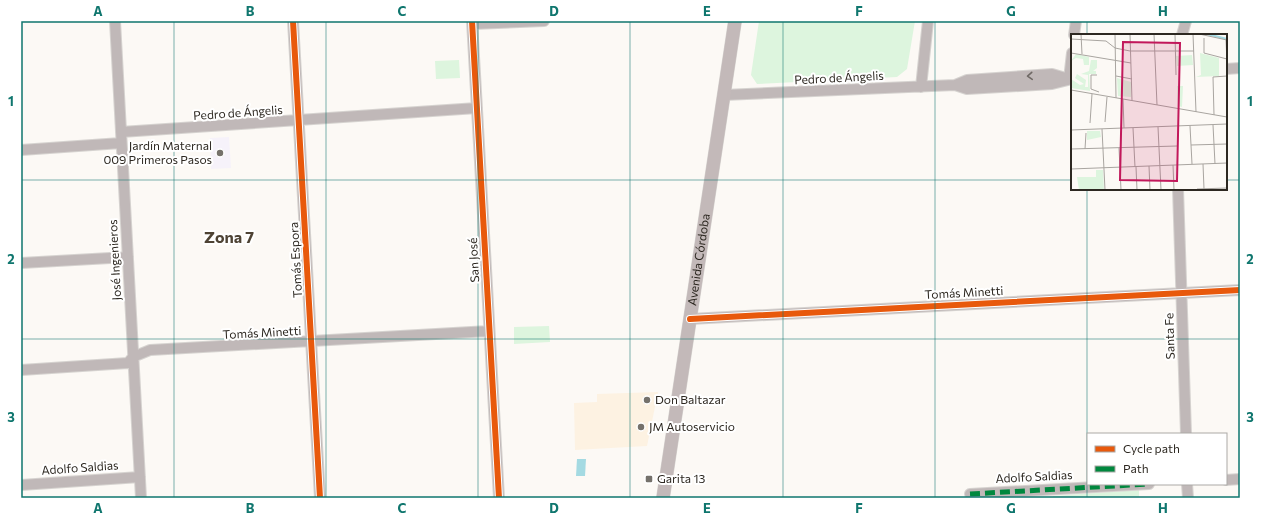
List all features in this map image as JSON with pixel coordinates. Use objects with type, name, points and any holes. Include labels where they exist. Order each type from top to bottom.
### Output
[{"type":"main road","name":"Avenida Córdoba","points":[[663,498],[735,21]]},
{"type":"street","name":"José Ingenieros","points":[[115,21],[141,498]]},
{"type":"street","name":"Tomás Espora","points":[[293,21],[320,498]]},
{"type":"street","points":[[472,23],[544,21]]},
{"type":"street","points":[[921,87],[928,21]]},
{"type":"street","points":[[1074,34],[1076,21]]},
{"type":"street","points":[[1182,34],[1186,21]]},
{"type":"street","name":"San José","points":[[472,23],[499,498]]},
{"type":"street","points":[[1070,79],[1071,66]]},
{"type":"street","points":[[1227,69],[1240,68]]},
{"type":"street","name":"Pedro de Ángelis","points":[[724,95],[955,85],[967,80],[1052,74],[1070,79]]},
{"type":"street","name":"Pedro de Ángelis","points":[[121,132],[477,108]]},
{"type":"street","points":[[21,150],[121,143]]},
{"type":"street","name":"Santa Fe","points":[[1178,190],[1186,433]]},
{"type":"street","points":[[21,263],[128,257]]},
{"type":"street","name":"Tomás Minetti","points":[[690,319],[1240,290]]},
{"type":"street","name":"Tomás Minetti","points":[[21,370],[128,363],[133,357],[150,350],[489,330]]},
{"type":"street","name":"Adolfo Saldias","points":[[21,485],[140,477]]},
{"type":"street","points":[[1227,480],[1240,479]]},
{"type":"street","name":"Adolfo Saldias","points":[[970,494],[1131,485]]},
{"type":"street","points":[[1187,485],[1188,498]]},
{"type":"shaded area","name":"Jardín Maternal 009 Primeros Pasos","points":[[229,137],[231,168],[211,169],[210,138]]},
{"type":"shaded area","points":[[658,392],[647,446],[575,450],[574,403],[597,402],[597,394]]},
{"type":"green space","points":[[759,21],[915,21],[907,69],[897,77],[757,84],[751,75]]},
{"type":"green space","points":[[459,60],[460,78],[436,79],[435,61]]},
{"type":"green space","points":[[549,326],[550,342],[514,344],[514,327]]},
{"type":"green space","points":[[1139,490],[1139,498],[1053,498],[1053,496]]},
{"type":"water","points":[[577,459],[586,459],[585,476],[576,476]]},
{"type":"marked path","points":[[970,494],[1131,485]]},
{"type":"cycle path","points":[[293,21],[320,498]]},
{"type":"cycle path","points":[[472,21],[499,498]]},
{"type":"cycle path","points":[[690,319],[1240,290]]},
{"type":"place","name":"Jardín Maternal 009 Primeros Pasos","points":[[220,153]]},
{"type":"place","name":"Don Baltazar","points":[[647,400]]},
{"type":"place","name":"JM Autoservicio","points":[[641,427]]},
{"type":"place","name":"Garita 13","points":[[649,479]]},
{"type":"district","name":"Zona 7","points":[[229,237]]}]
